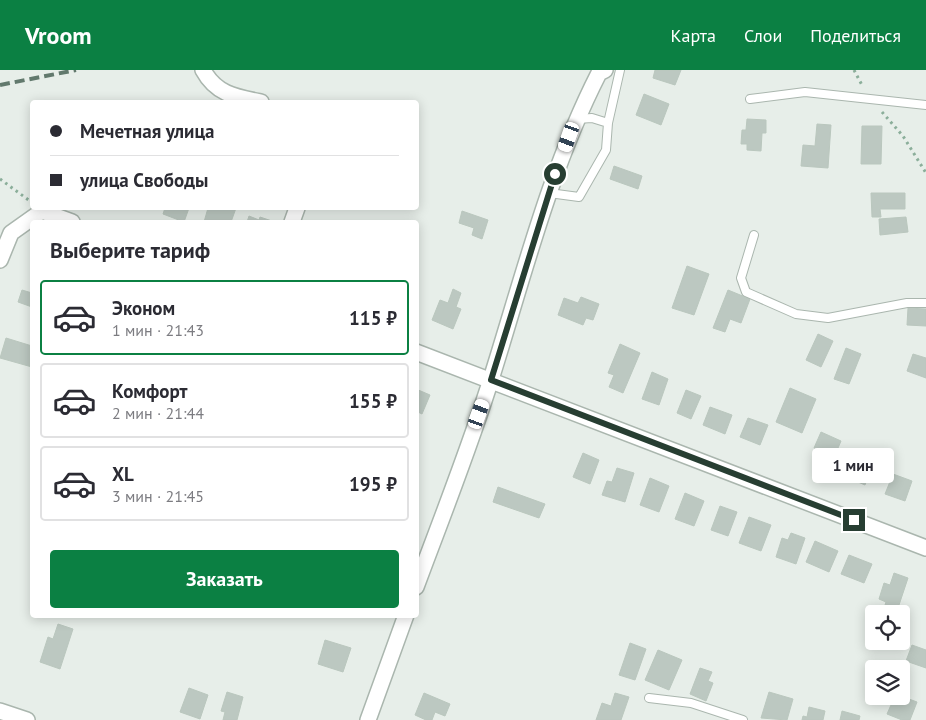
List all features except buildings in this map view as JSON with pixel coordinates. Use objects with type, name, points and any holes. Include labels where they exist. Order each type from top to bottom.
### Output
[{"type":"street","points":[[203,70],[210,84],[233,97],[250,100]]},
{"type":"street","points":[[419,579],[491,380],[549,193],[575,119],[599,73],[605,70]]},
{"type":"street","points":[[0,260],[11,233],[34,210]]},
{"type":"street","points":[[44,210],[67,220]]},
{"type":"street","points":[[419,353],[926,548]]},
{"type":"street","points":[[368,720],[405,618]]},
{"type":"street","points":[[0,711],[27,720]]},
{"type":"lane","points":[[549,193],[579,197],[606,150],[608,123],[620,70]]},
{"type":"lane","points":[[750,99],[805,92],[926,105]]},
{"type":"lane","points":[[575,119],[592,118],[608,123]]},
{"type":"lane","points":[[754,235],[745,259],[741,278],[746,292],[796,314],[828,318],[908,303],[926,304]]},
{"type":"lane","points":[[649,698],[691,703],[743,720]]},
{"type":"path","points":[[854,70],[871,99],[903,136],[926,173]]},
{"type":"path","points":[[0,179],[30,202]]},
{"type":"railway","points":[[0,85],[76,70]]},
{"type":"route","points":[[555,174],[491,380],[854,520]]}]
